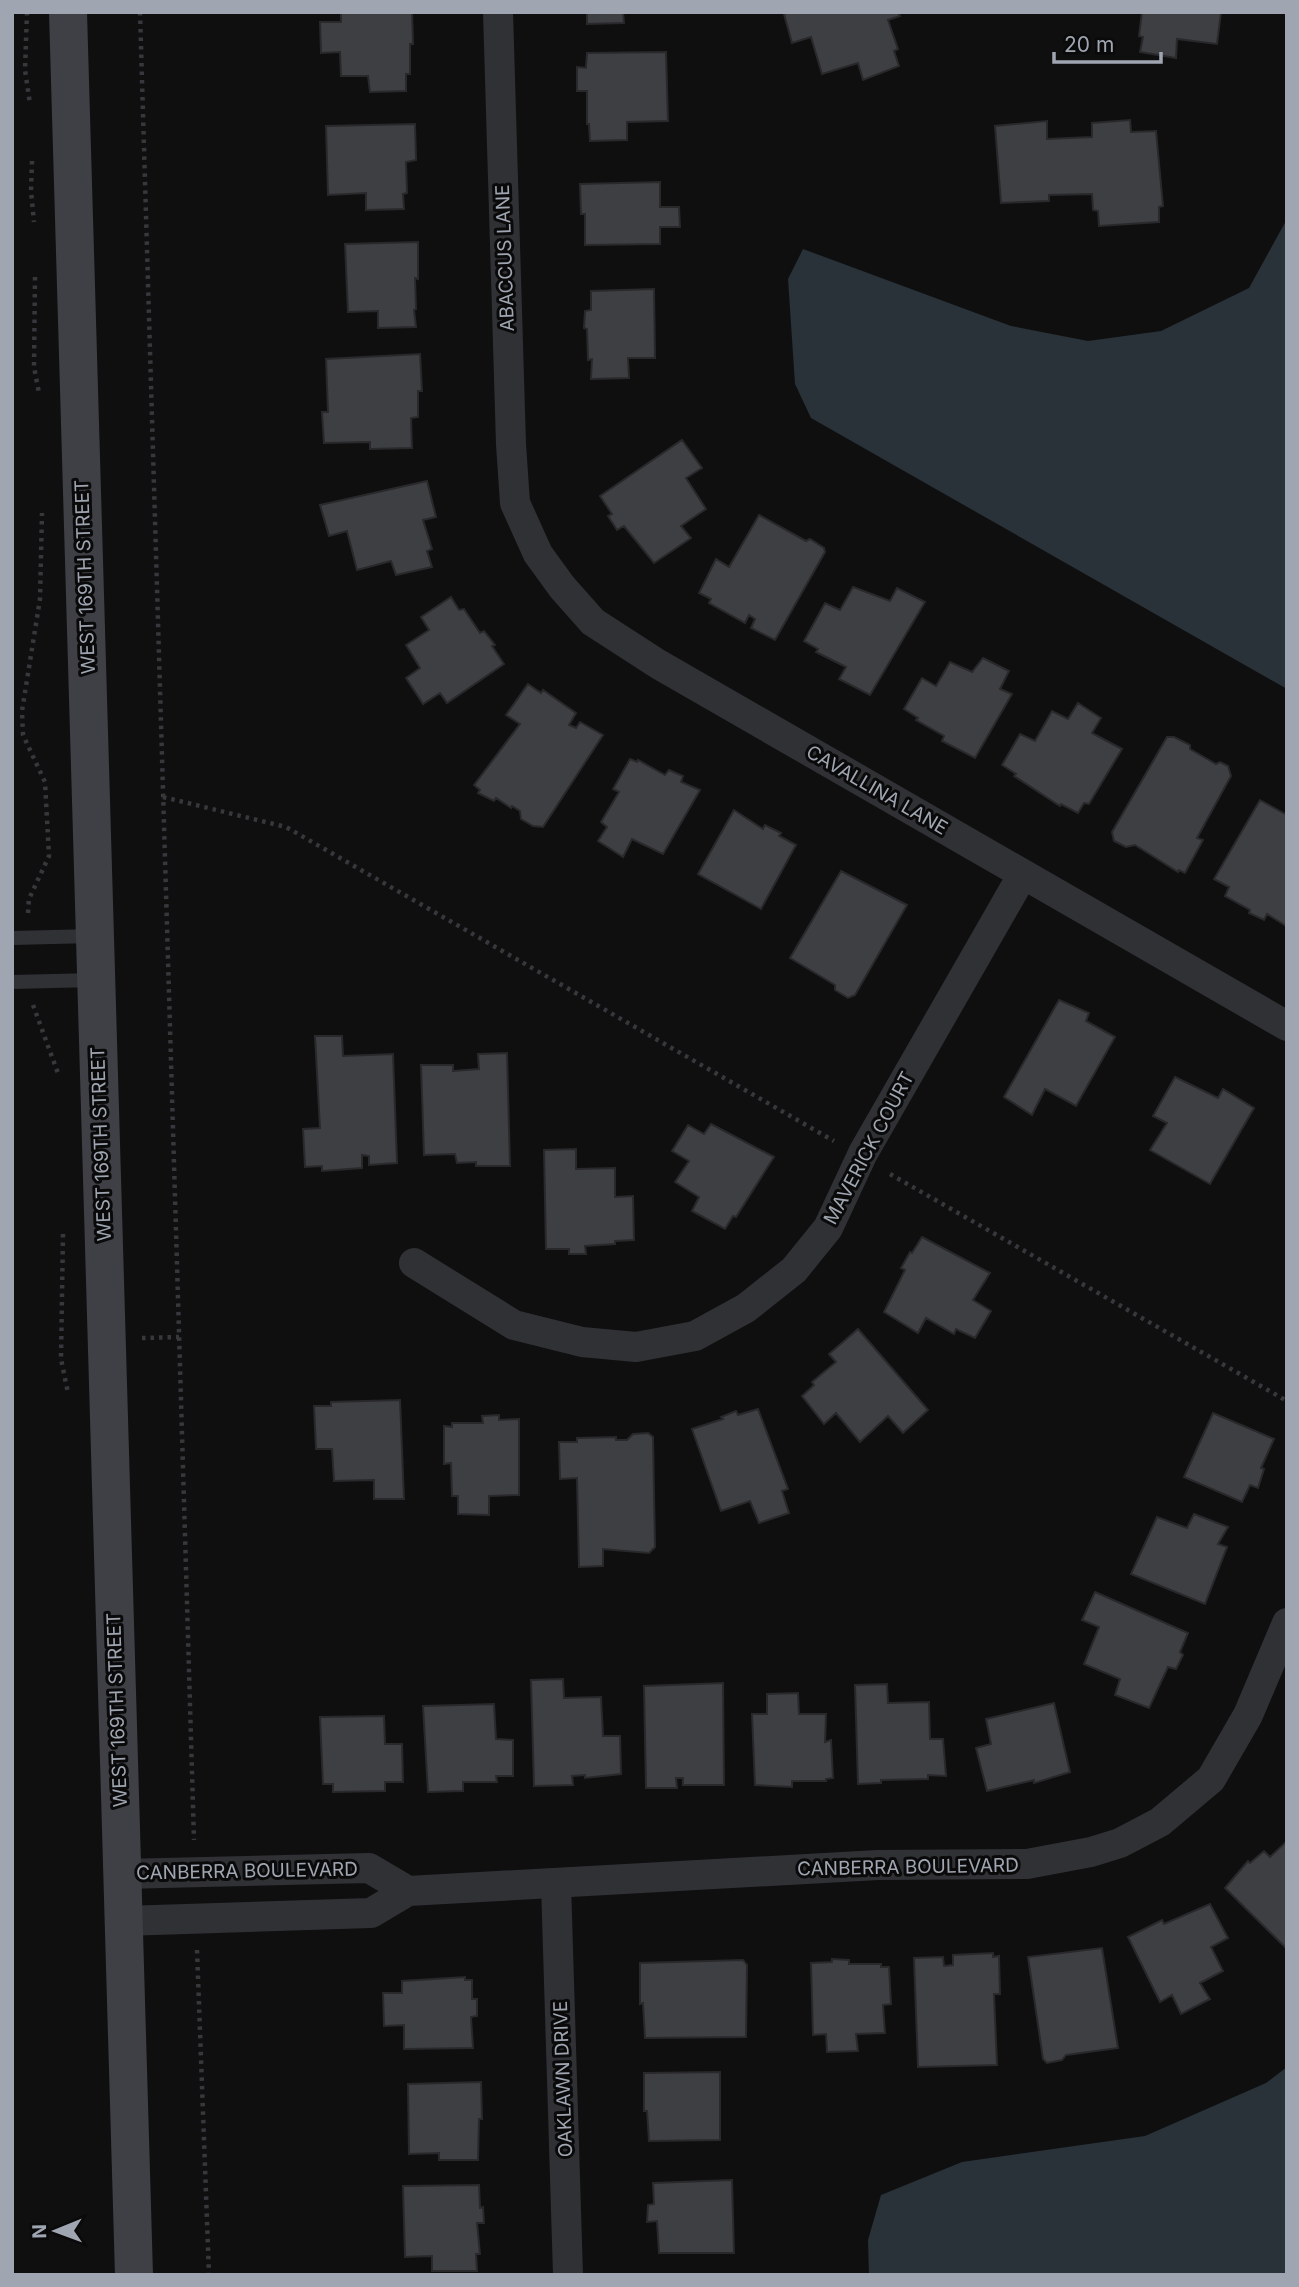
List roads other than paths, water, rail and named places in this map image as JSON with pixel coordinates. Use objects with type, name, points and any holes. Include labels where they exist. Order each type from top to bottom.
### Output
[{"type":"street","name":"WEST 169TH STREET","points":[[68,12],[134,2275]]},
{"type":"street","name":"ABACCUS LANE","points":[[498,12],[510,430],[515,503]]},
{"type":"street","name":"CAVALLINA LANE","points":[[515,503],[538,554],[593,622],[658,664],[1287,1026]]},
{"type":"street","name":"MAVERICK COURT","points":[[414,1263],[514,1325],[582,1342],[636,1347],[695,1336],[746,1308],[794,1270],[828,1228],[861,1157],[1023,874]]},
{"type":"street","name":"CANBERRA BOULEVARD","points":[[123,1921],[371,1913],[408,1891],[878,1865],[1027,1864],[1091,1852],[1120,1843],[1160,1822],[1211,1779],[1248,1715],[1287,1623]]},
{"type":"street","name":"CANBERRA BOULEVARD","points":[[122,1874],[369,1868],[408,1891]]},
{"type":"street","name":"OAKLAWN DRIVE","points":[[556,1884],[568,2275]]},
{"type":"lane","points":[[18,938],[96,936]]},
{"type":"lane","points":[[12,982],[96,980]]}]
